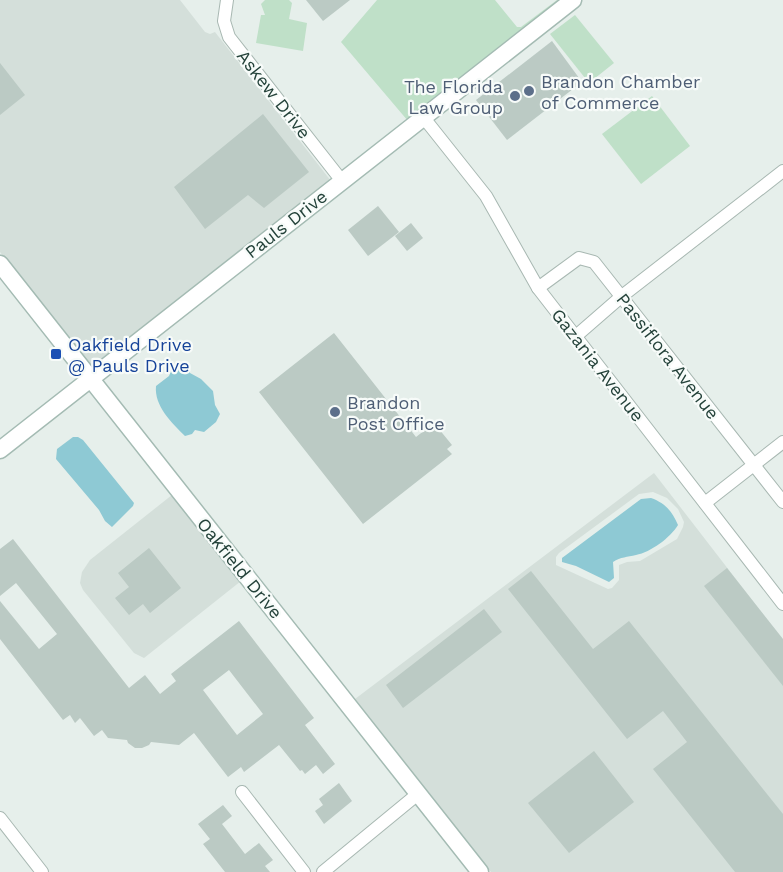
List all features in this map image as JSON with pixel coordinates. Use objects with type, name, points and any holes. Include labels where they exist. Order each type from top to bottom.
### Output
[{"type":"street","name":"Askew Drive","points":[[227,0],[224,21],[230,37],[342,181]]},
{"type":"street","name":"Pauls Drive","points":[[0,450],[570,1]]},
{"type":"street","name":"Gazania Avenue","points":[[424,118],[486,196],[538,288],[783,604]]},
{"type":"street","points":[[576,336],[622,296],[783,171]]},
{"type":"street","name":"Passiflora Avenue","points":[[538,288],[579,258],[594,262],[783,502]]},
{"type":"street","name":"Oakfield Drive","points":[[0,264],[480,872]]},
{"type":"street","points":[[705,503],[783,442]]},
{"type":"street","points":[[242,792],[304,872]]},
{"type":"street","points":[[323,872],[419,793]]},
{"type":"street","points":[[0,818],[42,872]]},
{"type":"shaded area","points":[[0,0],[180,0],[205,32],[210,34],[215,32],[331,181],[92,369],[0,252]]},
{"type":"shaded area","points":[[654,473],[783,640],[783,872],[491,872],[355,699]],"holes":[[[653,492],[667,498],[678,509],[684,522],[677,539],[640,561],[619,565],[619,580],[612,588],[608,589],[556,565],[556,557],[559,553],[639,494]]]},
{"type":"shaded area","points":[[172,495],[241,581],[144,658],[134,653],[83,590],[80,583],[82,572],[90,560]]},
{"type":"green space","points":[[265,0],[289,0],[292,3],[289,19],[307,23],[303,51],[256,43],[261,15],[265,15],[261,4]]},
{"type":"green space","points":[[377,0],[495,0],[517,27],[521,27],[557,0],[559,2],[408,121],[341,42]]},
{"type":"green space","points":[[575,15],[614,63],[589,83],[550,34]]},
{"type":"green space","points":[[652,96],[690,146],[641,184],[602,134]]},
{"type":"water","points":[[188,367],[190,373],[201,379],[213,391],[215,405],[220,414],[216,422],[204,432],[195,430],[192,434],[185,436],[165,414],[158,400],[156,386],[169,376],[172,369]]},
{"type":"water","points":[[73,437],[83,440],[134,503],[112,527],[56,459],[57,449]]},
{"type":"water","points":[[651,498],[668,508],[678,525],[654,548],[613,562],[614,578],[609,582],[576,566],[562,562],[562,558],[641,499]]},
{"type":"building","points":[[306,0],[350,0],[323,21]]},
{"type":"building","name":"Brandon Chamber of Commerce","points":[[552,41],[582,82],[507,140],[476,100]]},
{"type":"building","points":[[0,63],[25,95],[0,115]]},
{"type":"building","points":[[263,114],[309,172],[264,208],[248,195],[205,229],[174,187]]},
{"type":"building","points":[[378,206],[399,232],[368,256],[348,230]]},
{"type":"building","points":[[411,223],[423,238],[407,251],[395,236]]},
{"type":"building","name":"Brandon Post Office","points":[[334,333],[416,437],[434,423],[452,445],[447,449],[452,454],[363,524],[259,392]]},
{"type":"building","points":[[13,539],[129,688],[145,675],[160,694],[176,681],[171,674],[239,621],[314,718],[305,725],[335,764],[323,774],[316,765],[305,774],[279,745],[244,772],[241,767],[228,777],[194,733],[179,745],[151,742],[142,748],[135,748],[127,740],[108,738],[102,730],[94,736],[80,718],[75,723],[70,715],[63,720],[0,639],[0,601],[39,649],[57,634],[16,583],[0,596],[0,549]],"holes":[[[229,670],[263,714],[237,735],[203,690]]]},
{"type":"building","points":[[149,548],[181,588],[150,613],[143,604],[129,615],[115,598],[129,587],[118,573]]},
{"type":"building","points":[[727,568],[783,639],[783,686],[704,586]]},
{"type":"building","points":[[531,571],[593,649],[629,621],[783,814],[783,872],[735,872],[653,769],[687,742],[663,711],[627,739],[508,589]]},
{"type":"building","points":[[484,609],[502,632],[403,708],[386,685]]},
{"type":"building","points":[[594,751],[634,802],[569,853],[528,803]]},
{"type":"building","points":[[339,783],[352,801],[324,824],[315,811],[323,805],[319,799]]},
{"type":"building","points":[[223,805],[232,816],[222,824],[245,854],[259,843],[273,860],[265,866],[270,872],[225,872],[203,844],[210,839],[198,824]]},
{"type":"place","name":"Brandon Chamber of Commerce","points":[[529,91]]},
{"type":"place","name":"The Florida Law Group","points":[[515,96]]},
{"type":"place","name":"Oakfield Drive @ Pauls Drive","points":[[56,354]]},
{"type":"place","name":"Brandon Post Office","points":[[335,412]]}]
